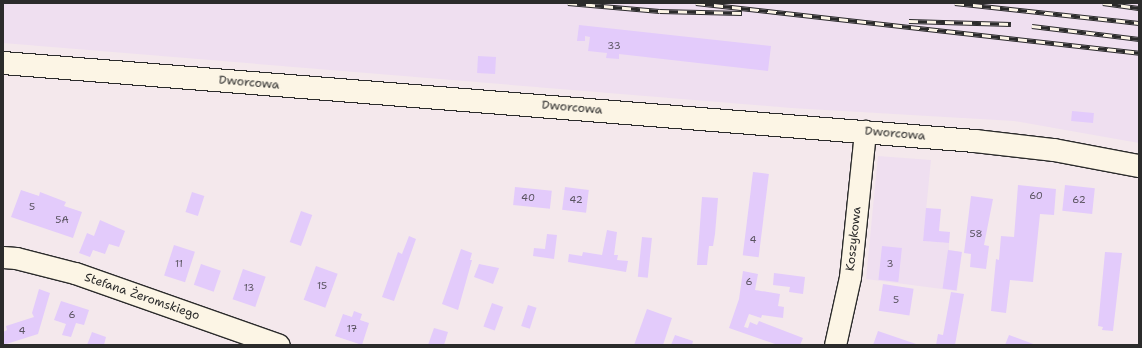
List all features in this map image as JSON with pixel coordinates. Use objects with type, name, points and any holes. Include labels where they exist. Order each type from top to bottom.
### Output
[{"type":"street","name":"Dworcowa","points":[[3,63],[865,131],[1054,150],[1139,166]]},
{"type":"street","name":"Koszykowa","points":[[834,345],[850,278],[865,131]]},
{"type":"street","name":"Stefana Żeromskiego","points":[[3,257],[16,258],[75,273],[279,345]]},
{"type":"shaded area","points":[[3,3],[1139,3],[1139,143],[1014,121],[791,108],[3,43]]},
{"type":"shaded area","points":[[878,156],[931,160],[923,241],[949,243],[949,250],[962,252],[957,291],[866,279]]},
{"type":"building","points":[[579,25],[771,46],[768,71],[619,54],[619,59],[606,58],[607,53],[588,51],[590,37],[585,36],[585,41],[577,41]]},
{"type":"building","points":[[478,56],[496,57],[495,74],[477,73]]},
{"type":"building","points":[[1072,111],[1094,113],[1093,123],[1071,121]]},
{"type":"building","points":[[753,172],[769,174],[759,257],[743,255]]},
{"type":"building","points":[[1018,185],[1056,189],[1054,215],[1040,214],[1033,282],[1010,280],[1006,313],[991,311],[996,259],[999,260],[1001,236],[1014,237]]},
{"type":"building","points":[[1065,185],[1095,188],[1092,214],[1062,211]]},
{"type":"building","points":[[515,187],[552,191],[550,209],[513,205]]},
{"type":"building","points":[[565,187],[589,190],[586,213],[562,210]]},
{"type":"building","points":[[21,190],[39,196],[40,192],[66,202],[64,206],[82,212],[73,238],[11,217]]},
{"type":"building","points":[[192,192],[204,196],[198,216],[186,212]]},
{"type":"building","points":[[971,196],[993,199],[984,245],[989,246],[986,269],[970,267],[971,254],[964,253]]},
{"type":"building","points":[[702,197],[718,198],[713,246],[709,246],[707,265],[697,265]]},
{"type":"building","points":[[926,208],[941,209],[939,231],[950,232],[949,243],[923,241]]},
{"type":"building","points":[[301,211],[312,215],[301,246],[290,242]]},
{"type":"building","points":[[100,220],[125,231],[119,247],[109,244],[105,254],[93,250],[90,257],[79,253],[87,233],[94,236]]},
{"type":"building","points":[[607,230],[617,232],[614,255],[618,255],[617,260],[628,261],[626,272],[568,262],[569,254],[582,256],[583,252],[602,255]]},
{"type":"building","points":[[547,234],[557,235],[554,259],[533,256],[534,248],[545,249]]},
{"type":"building","points":[[409,236],[416,239],[394,301],[382,297],[398,252],[402,254]]},
{"type":"building","points":[[642,237],[652,238],[648,278],[638,277]]},
{"type":"building","points":[[174,245],[195,252],[185,282],[164,275]]},
{"type":"building","points":[[882,246],[902,248],[898,282],[878,280]]},
{"type":"building","points":[[461,249],[472,253],[470,260],[472,260],[458,310],[442,304]]},
{"type":"building","points":[[948,250],[962,252],[956,291],[943,289]]},
{"type":"building","points":[[1105,252],[1122,253],[1113,331],[1102,330],[1103,327],[1098,326]]},
{"type":"building","points":[[201,264],[221,271],[214,292],[194,285]]},
{"type":"building","points":[[479,264],[499,268],[493,284],[474,277]]},
{"type":"building","points":[[316,266],[338,274],[325,308],[304,300]]},
{"type":"building","points":[[243,269],[266,277],[255,307],[233,299]]},
{"type":"building","points":[[743,271],[758,274],[755,290],[780,294],[778,306],[784,307],[783,318],[762,315],[761,318],[749,314],[744,327],[748,328],[750,322],[757,325],[759,321],[803,338],[800,345],[778,345],[729,328],[739,299]]},
{"type":"building","points":[[774,273],[805,277],[803,294],[789,292],[790,287],[773,285]]},
{"type":"building","points":[[883,284],[914,289],[909,316],[879,311]]},
{"type":"building","points":[[39,289],[50,293],[38,334],[3,345],[3,332],[7,330],[6,326],[34,317],[32,313]]},
{"type":"building","points":[[951,292],[964,294],[955,345],[936,345],[938,334],[943,335]]},
{"type":"building","points":[[61,301],[89,310],[84,325],[76,323],[71,337],[62,335],[66,324],[54,320]]},
{"type":"building","points":[[492,303],[503,307],[495,331],[483,326]]},
{"type":"building","points":[[528,305],[537,308],[530,329],[521,326]]},
{"type":"building","points":[[647,309],[672,318],[663,345],[634,345]]},
{"type":"building","points":[[354,311],[362,314],[360,320],[369,323],[362,345],[335,336],[343,314],[352,317]]},
{"type":"building","points":[[434,328],[448,332],[444,345],[428,345]]},
{"type":"building","points":[[878,331],[919,345],[873,345]]},
{"type":"building","points":[[92,332],[106,337],[104,345],[87,345]]},
{"type":"building","points":[[675,335],[693,341],[692,345],[671,345]]},
{"type":"building","points":[[1009,335],[1036,345],[1005,345]]},
{"type":"railway","points":[[568,3],[660,11],[742,13]]},
{"type":"railway","points":[[696,3],[1139,53]]},
{"type":"railway","points":[[955,3],[1139,23]]},
{"type":"railway","points":[[1103,3],[1139,8]]},
{"type":"railway","points":[[909,21],[1011,24]]},
{"type":"railway","points":[[1032,26],[1139,39]]}]
